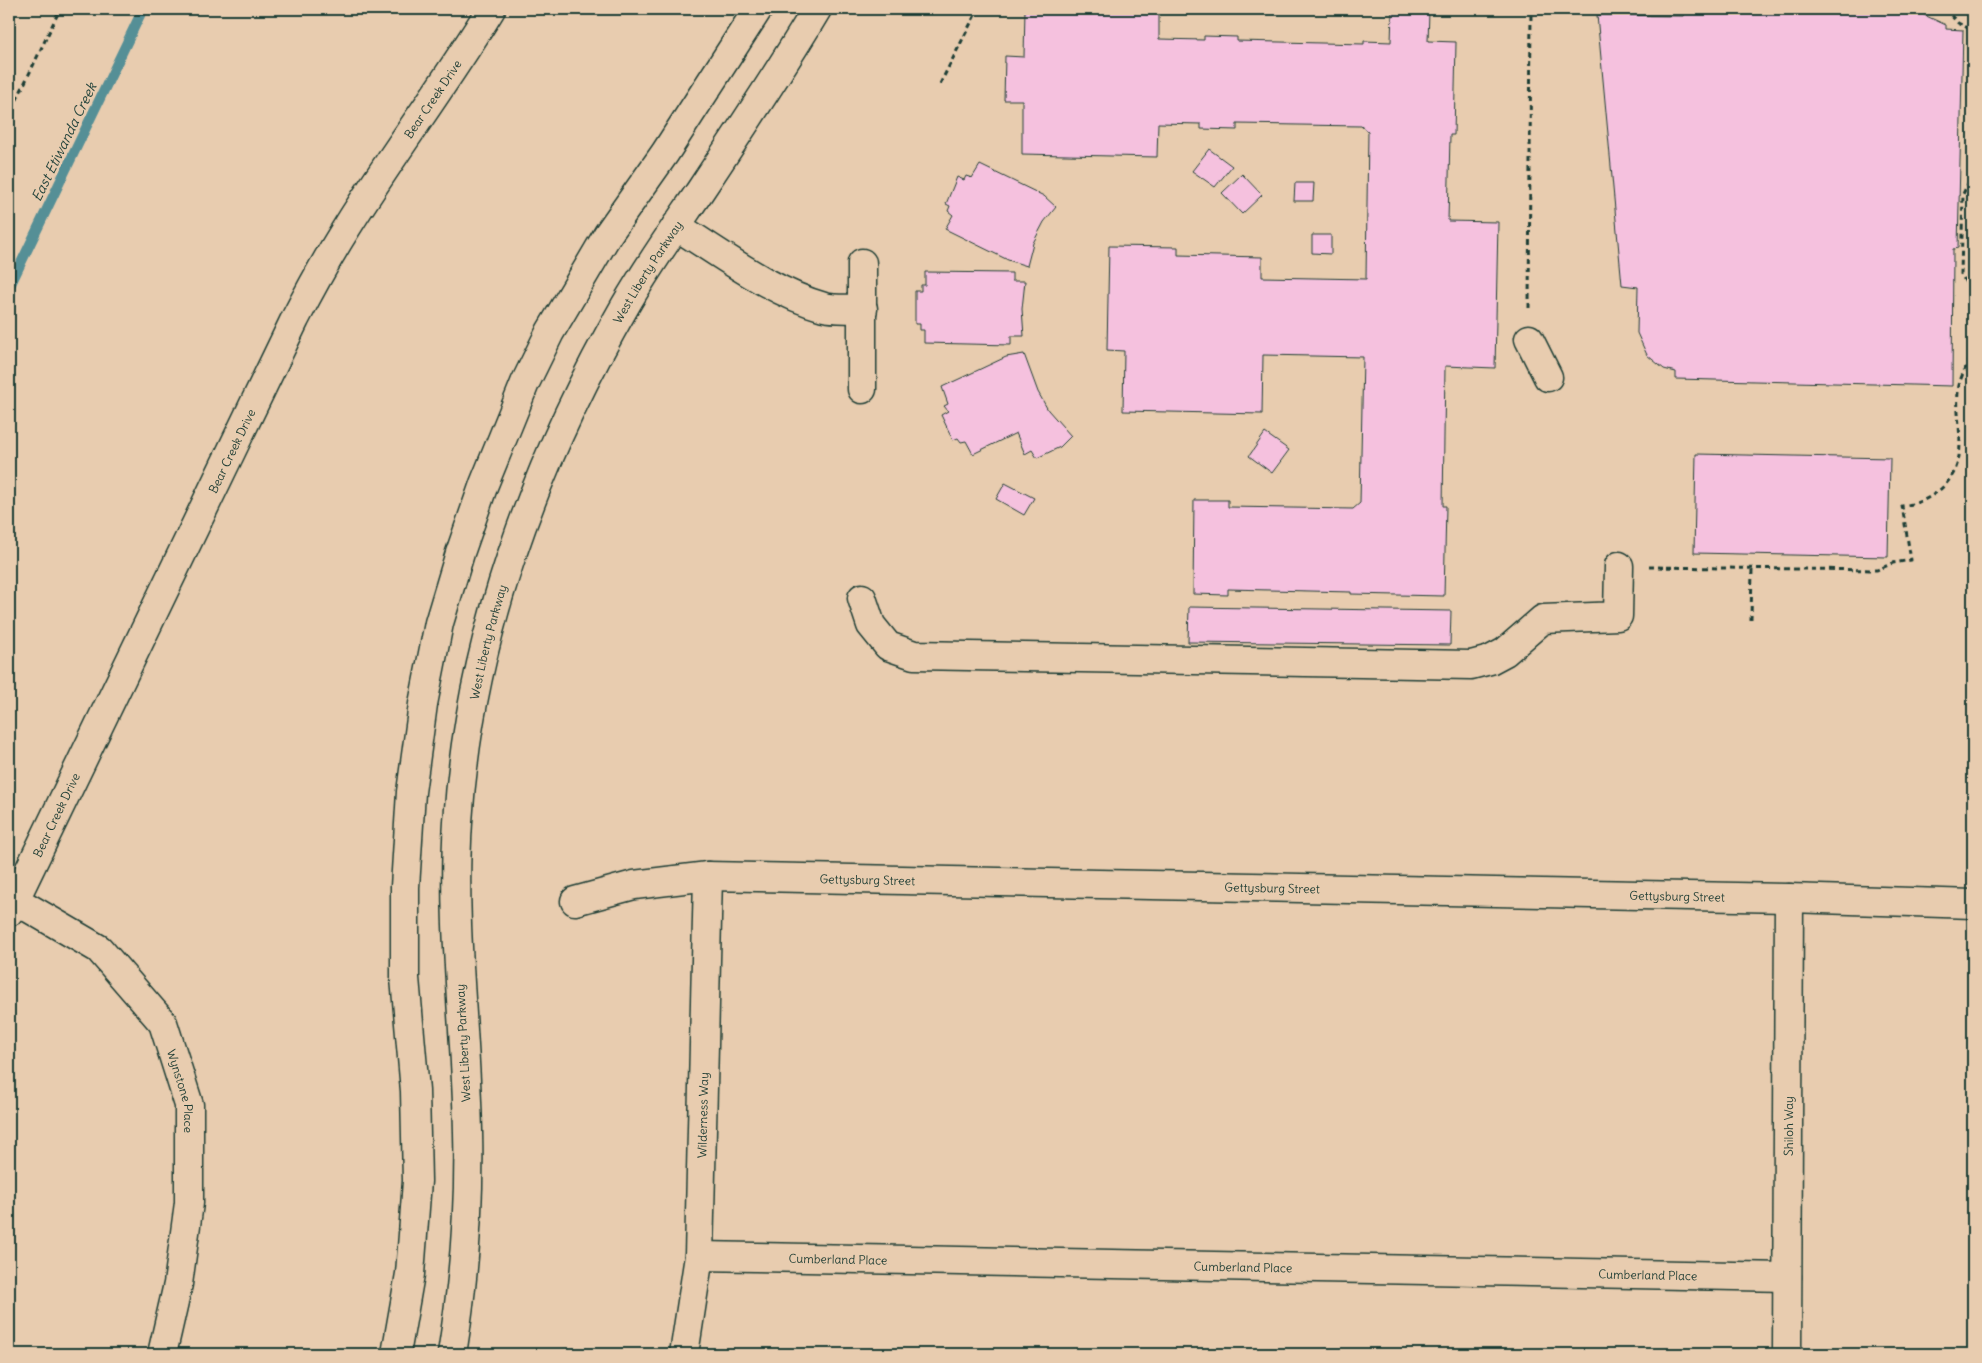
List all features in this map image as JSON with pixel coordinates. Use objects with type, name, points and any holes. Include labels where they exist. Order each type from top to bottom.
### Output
[{"type":"street","name":"Bear Creek Drive","points":[[12,906],[295,319],[321,269],[464,54],[491,9]]},
{"type":"street","points":[[396,1354],[411,1266],[418,1181],[415,1091],[405,978],[406,878],[411,792],[420,724],[439,622],[460,553],[503,433],[550,332],[608,234],[666,153],[758,9]]},
{"type":"street","name":"West Liberty Parkway","points":[[452,1354],[461,1298],[468,1220],[468,1131],[458,960],[456,866],[458,821],[467,731],[488,640],[510,560],[552,451],[572,406],[627,303],[778,73],[817,9]]},
{"type":"street","points":[[676,226],[758,277],[794,296],[826,308],[862,309]]},
{"type":"street","points":[[862,263],[862,389]]},
{"type":"street","points":[[1529,339],[1548,377]]},
{"type":"street","points":[[862,598],[871,625],[888,646],[914,655],[1472,665],[1490,660],[1505,652],[1543,619],[1618,616],[1619,566]]},
{"type":"street","name":"Gettysburg Street","points":[[574,901],[634,885],[708,876],[1788,898],[1973,904]]},
{"type":"street","name":"Wilderness Way","points":[[684,1354],[699,1256],[708,876]]},
{"type":"street","name":"Shiloh Way","points":[[1787,1354],[1788,898]]},
{"type":"street","name":"Wynstone Place","points":[[12,906],[99,949],[163,1023],[189,1105],[189,1202],[178,1284],[162,1354]]},
{"type":"street","name":"Cumberland Place","points":[[699,1256],[1787,1277]]},
{"type":"path","points":[[9,116],[60,9]]},
{"type":"path","points":[[940,84],[978,9]]},
{"type":"path","points":[[1529,339],[1531,9]]},
{"type":"path","points":[[1945,9],[1958,23],[1970,30],[1973,37]]},
{"type":"path","points":[[1973,173],[1962,194],[1961,274],[1973,295]]},
{"type":"path","points":[[1619,566],[1877,570],[1911,560],[1902,506],[1914,504],[1928,498],[1942,488],[1953,476],[1959,462],[1961,448],[1958,391],[1961,377],[1973,353]]},
{"type":"path","points":[[1751,620],[1752,568]]},
{"type":"building","points":[[1025,9],[1159,9],[1159,39],[1204,40],[1204,36],[1237,37],[1237,41],[1364,44],[1364,41],[1391,42],[1392,12],[1429,12],[1428,41],[1456,42],[1454,135],[1450,135],[1448,221],[1498,222],[1495,368],[1445,366],[1443,506],[1446,506],[1444,596],[1228,589],[1228,595],[1193,594],[1194,500],[1228,500],[1228,507],[1353,509],[1360,503],[1363,357],[1263,355],[1262,414],[1123,411],[1124,351],[1107,350],[1109,246],[1178,247],[1178,255],[1262,257],[1262,277],[1366,279],[1368,132],[1361,126],[1237,124],[1237,130],[1201,129],[1201,124],[1158,123],[1157,157],[1022,154],[1022,100],[1004,100],[1005,56],[1024,57]]},
{"type":"building","points":[[1684,9],[1911,9],[1946,25],[1946,29],[1963,30],[1958,248],[1953,249],[1952,386],[1676,379],[1676,372],[1664,369],[1647,355],[1637,333],[1638,287],[1622,285],[1597,15],[1684,16]]},
{"type":"building","points":[[1209,149],[1232,166],[1215,187],[1192,171]]},
{"type":"building","points":[[980,165],[1044,196],[1056,207],[1044,222],[1033,243],[1027,266],[1008,260],[945,229],[953,215],[948,211],[950,206],[946,204],[957,177],[964,180],[966,176],[972,178]]},
{"type":"building","points":[[1242,174],[1262,195],[1242,214],[1222,193]]},
{"type":"building","points":[[1295,183],[1314,183],[1313,201],[1294,201]]},
{"type":"building","points":[[1312,235],[1331,235],[1331,254],[1312,253]]},
{"type":"building","points":[[925,272],[1012,273],[1012,281],[1025,281],[1022,309],[1024,336],[1011,336],[1011,345],[924,343],[924,330],[920,330],[920,324],[915,324],[915,291],[921,291],[921,285],[925,285]]},
{"type":"building","points":[[1024,354],[1038,392],[1048,410],[1071,436],[1060,447],[1037,458],[1032,450],[1025,454],[1016,433],[973,454],[966,441],[961,442],[958,438],[953,440],[941,415],[948,411],[944,406],[948,404],[942,387],[1006,357]]},
{"type":"building","points":[[1265,433],[1289,450],[1272,473],[1249,456]]},
{"type":"building","points":[[1696,454],[1890,458],[1888,557],[1694,553]]},
{"type":"building","points":[[1005,483],[1034,498],[1024,515],[996,499]]},
{"type":"building","points":[[1189,607],[1451,611],[1450,645],[1188,642]]},
{"type":"waterway","name":"East Etiwanda Creek","points":[[9,288],[143,9]]}]
